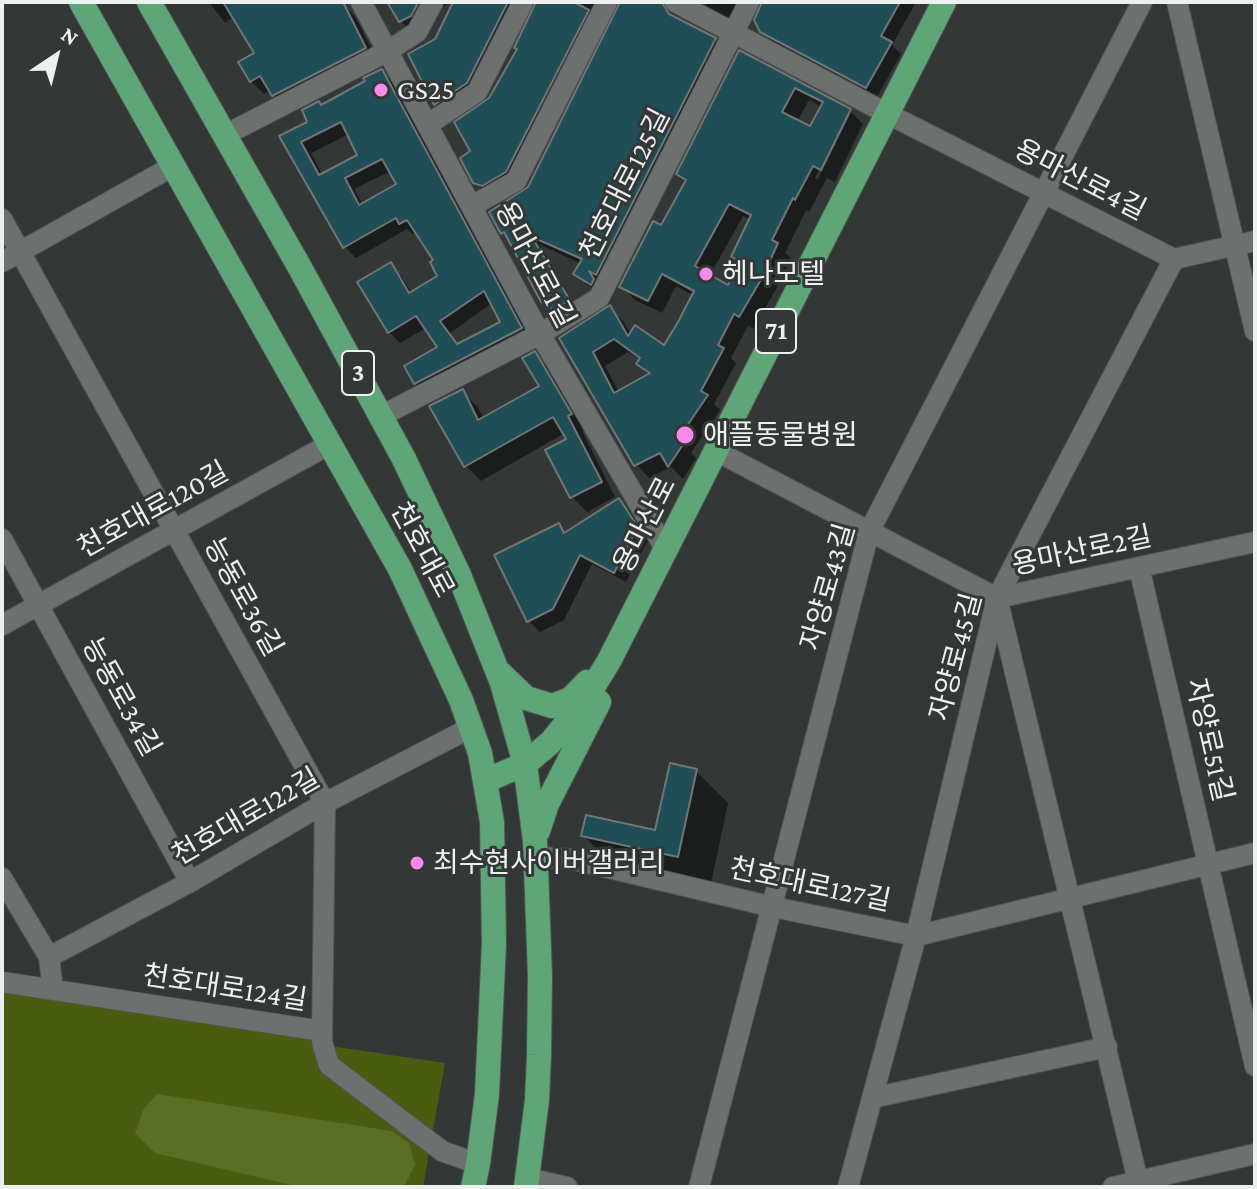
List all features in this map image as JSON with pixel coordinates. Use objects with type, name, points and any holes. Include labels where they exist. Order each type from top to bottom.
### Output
[{"type":"main road","name":"천호대로","points":[[81,2],[406,581],[472,727],[487,780],[492,822],[494,944],[487,1094],[476,1175]]},
{"type":"main road","name":"천호대로","points":[[149,2],[381,416],[444,542],[496,668],[525,764],[536,849],[539,1055],[527,1183]]},
{"type":"main road","name":"용마산로","points":[[487,780],[525,764],[551,742],[574,716],[609,661],[944,2]]},
{"type":"main road","points":[[496,668],[518,692],[552,706],[571,699],[609,661]]},
{"type":"main road","points":[[536,849],[547,804],[598,704],[609,661]]},
{"type":"street","name":"용마산로1길","points":[[361,2],[540,334],[666,550]]},
{"type":"street","points":[[225,135],[388,51],[417,32],[433,2]]},
{"type":"street","points":[[427,125],[477,92],[523,2]]},
{"type":"street","points":[[472,206],[516,181],[607,2]]},
{"type":"street","name":"용마산로4길","points":[[675,2],[1174,259]]},
{"type":"street","name":"천호대로125길","points":[[381,416],[540,334],[599,298],[749,2]]},
{"type":"street","name":"자양로43길","points":[[699,1187],[869,532],[1142,2]]},
{"type":"street","points":[[1177,2],[1245,243],[1255,331]]},
{"type":"street","points":[[11,257],[173,166]]},
{"type":"street","name":"능동로36길","points":[[2,219],[11,257],[175,531],[325,803],[322,1031]]},
{"type":"street","points":[[1174,259],[1245,243]]},
{"type":"street","name":"자양로45길","points":[[848,1187],[916,936],[997,598],[1174,259]]},
{"type":"street","name":"천호대로120길","points":[[2,625],[330,444]]},
{"type":"street","name":"용마산로2길","points":[[716,451],[997,598],[1255,542]]},
{"type":"street","name":"능동로34길","points":[[2,539],[190,882]]},
{"type":"street","name":"자양로51길","points":[[1139,567],[1255,1066]]},
{"type":"street","points":[[997,598],[1138,1181]]},
{"type":"street","name":"천호대로122길","points":[[49,957],[190,882],[325,803],[472,727]]},
{"type":"street","name":"천호대로127길","points":[[536,849],[773,907],[916,936],[1255,853]]},
{"type":"street","points":[[2,878],[49,957],[53,990]]},
{"type":"street","name":"천호대로124길","points":[[2,982],[322,1031],[325,1054],[337,1073],[476,1175]]},
{"type":"street","points":[[872,1098],[1107,1047]]},
{"type":"street","points":[[1113,1187],[1255,1154]]},
{"type":"street","points":[[527,1183],[567,1187]]},
{"type":"green space","points":[[2,987],[317,1035],[317,1044],[445,1063],[423,1187],[2,1187]]},
{"type":"green space","points":[[157,1094],[391,1131],[409,1143],[415,1165],[404,1187],[300,1187],[155,1153],[135,1133],[143,1110]]},
{"type":"building","points":[[223,2],[343,2],[366,48],[272,96],[260,76],[250,82],[238,62],[254,53]]},
{"type":"building","points":[[387,2],[415,2],[417,5],[411,16],[399,22]]},
{"type":"building","points":[[453,2],[508,2],[467,83],[434,105],[408,54],[435,39]]},
{"type":"building","points":[[536,2],[574,2],[589,10],[506,172],[482,186],[473,183],[460,158],[470,151],[454,122],[489,98],[517,49],[514,48]]},
{"type":"building","points":[[620,2],[662,2],[669,14],[716,38],[596,275],[589,271],[594,279],[591,285],[573,274],[582,259],[532,237],[570,300],[554,310],[541,302],[504,232],[501,234],[489,212],[528,187]]},
{"type":"building","points":[[762,2],[900,2],[881,36],[892,42],[866,88],[760,32],[754,20]]},
{"type":"building","points":[[739,50],[851,109],[821,170],[813,166],[795,200],[793,198],[772,240],[778,243],[762,278],[739,317],[734,314],[718,345],[724,348],[701,391],[708,395],[678,439],[684,443],[668,467],[660,453],[634,466],[559,338],[610,305],[628,336],[635,325],[664,345],[694,291],[662,274],[648,301],[619,287],[653,221],[661,225],[686,180],[676,174]],"holes":[[[795,88],[823,102],[810,126],[782,112]],[[729,204],[751,215],[731,257],[742,262],[728,285],[695,266]],[[614,339],[640,358],[636,364],[650,373],[614,393],[593,352]]]},
{"type":"building","points":[[382,69],[522,328],[414,384],[404,366],[437,347],[416,316],[388,333],[357,282],[391,262],[409,293],[437,276],[430,262],[433,260],[407,220],[399,224],[396,218],[343,248],[279,136],[307,122],[302,110],[319,101],[321,105],[365,81],[363,78]],"holes":[[[341,122],[357,155],[319,175],[301,142]],[[382,159],[396,184],[359,205],[345,178]],[[484,291],[500,322],[457,344],[440,321]]]},
{"type":"building","points":[[535,351],[572,414],[568,416],[602,482],[570,498],[545,450],[566,439],[553,417],[464,467],[429,406],[463,389],[478,420],[539,386],[522,358]]},
{"type":"building","points":[[619,498],[638,527],[614,573],[580,555],[553,609],[527,622],[494,555],[559,523],[564,533]]},
{"type":"building","points":[[670,763],[697,769],[678,857],[581,836],[586,815],[655,830]]},
{"type":"place","name":"GS25","points":[[381,90]]},
{"type":"place","name":"헤나모텔","points":[[706,274]]},
{"type":"place","name":"애플동물병원","points":[[685,435]]},
{"type":"place","name":"최수현사이버갤러리","points":[[417,863]]}]
